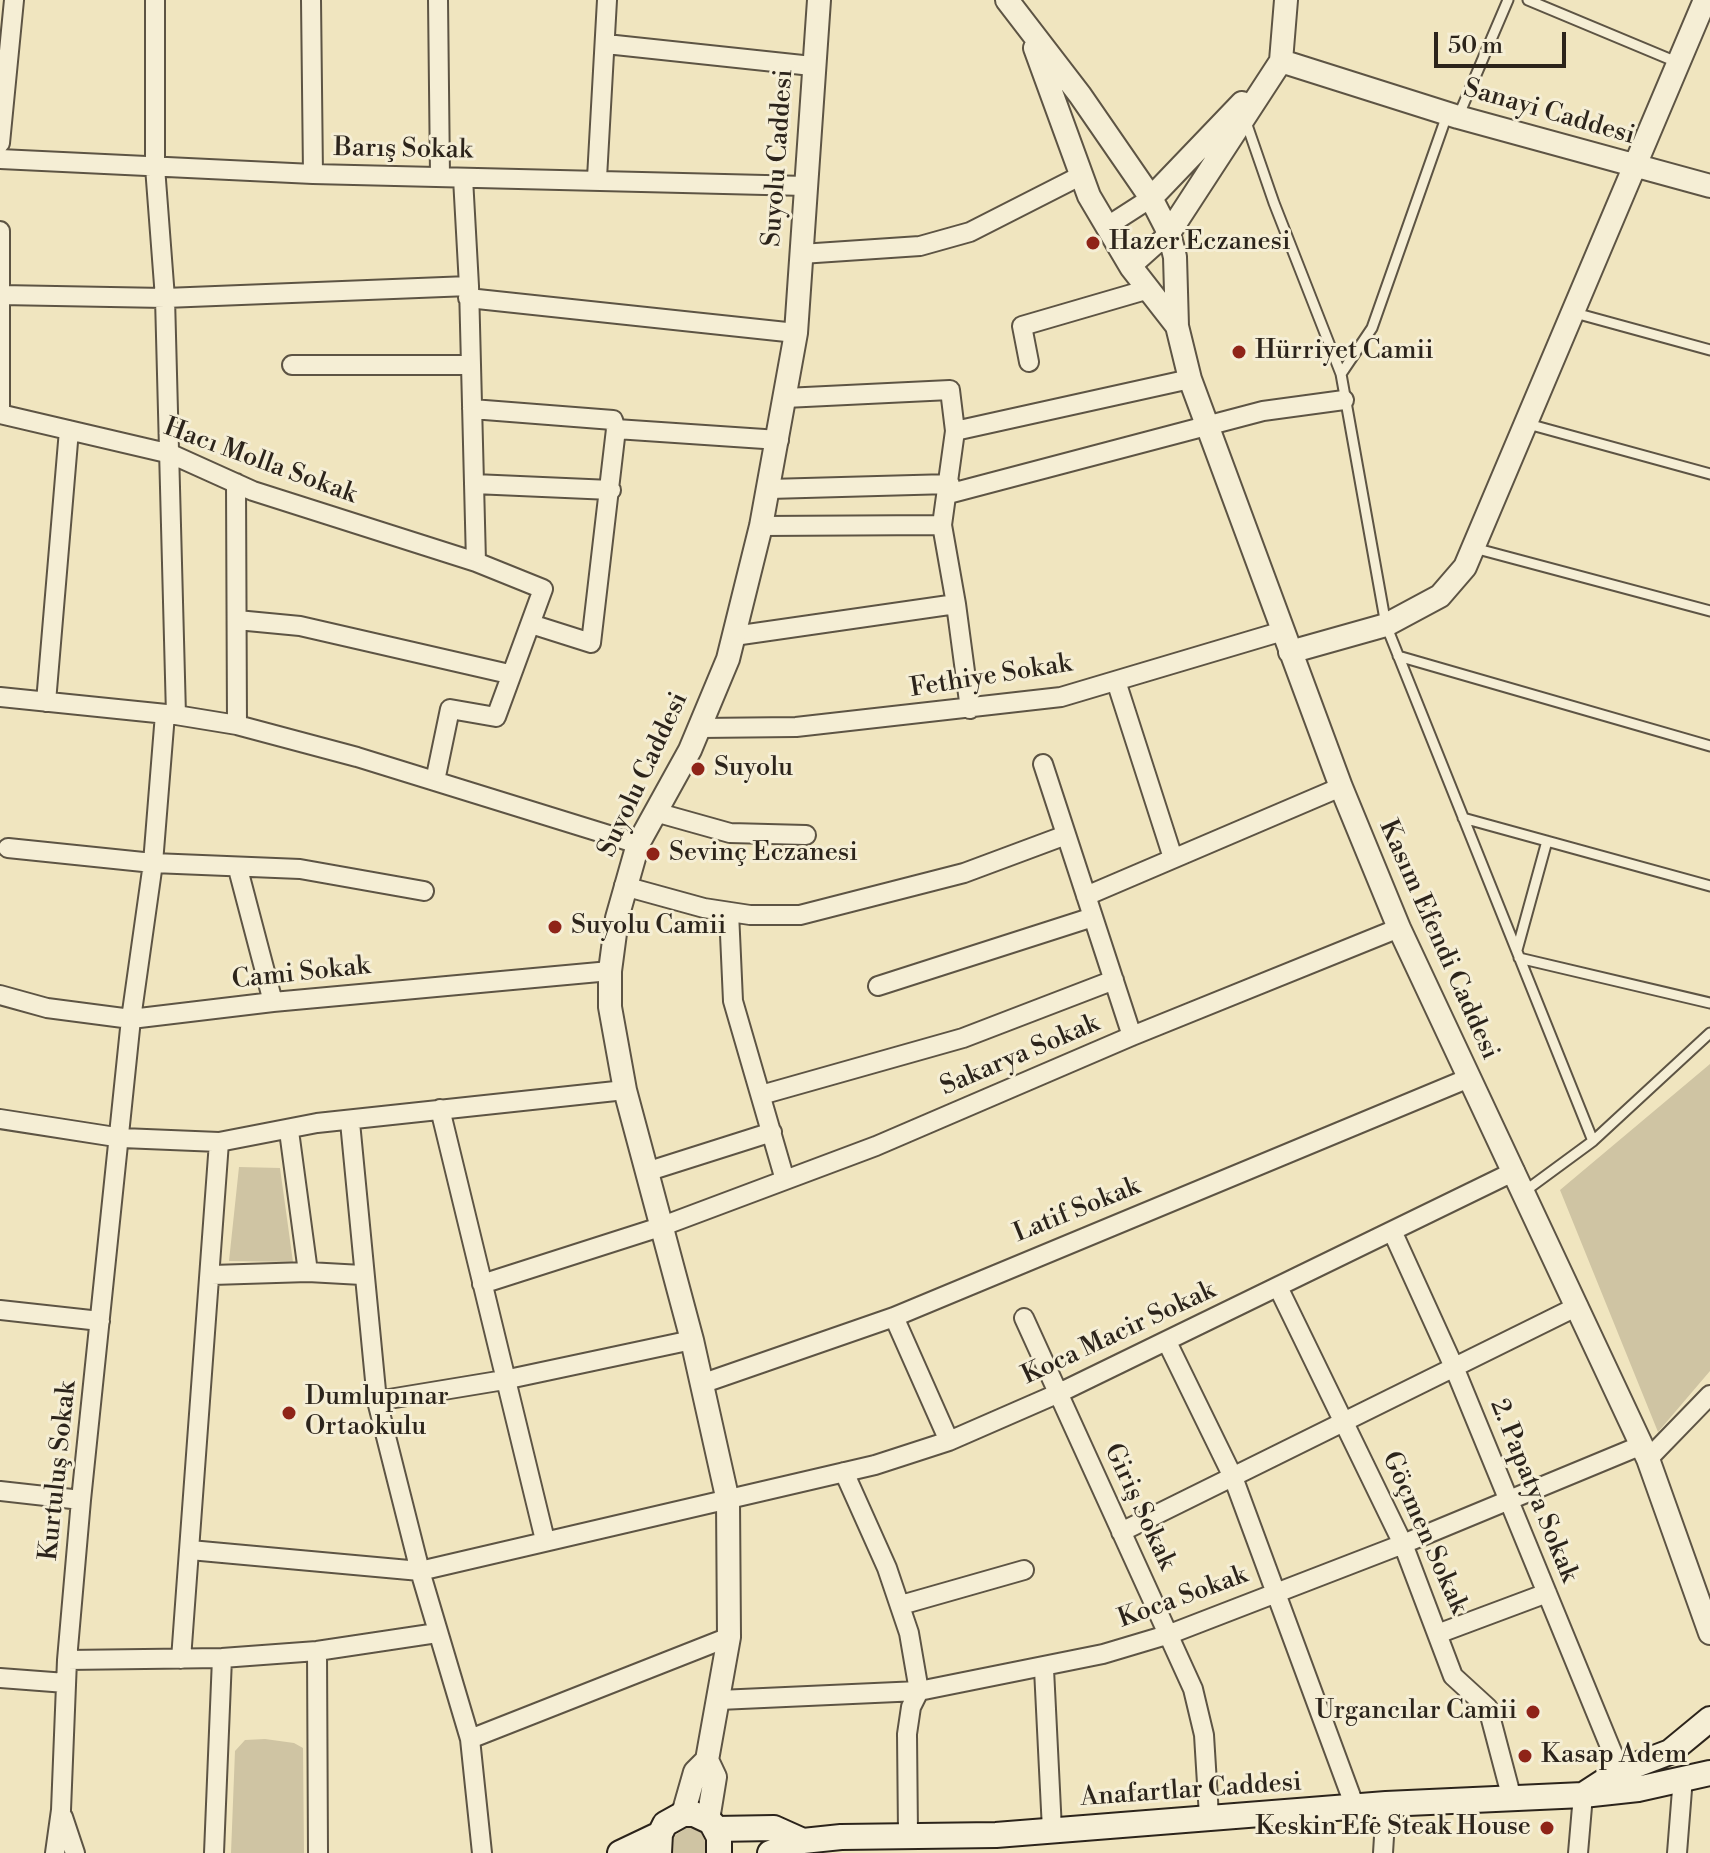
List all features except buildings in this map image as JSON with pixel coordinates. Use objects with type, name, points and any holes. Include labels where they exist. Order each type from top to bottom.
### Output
[{"type":"main road","points":[[1583,1795],[1620,1771],[1670,1752],[1710,1719]]},
{"type":"main road","points":[[1710,1731],[1710,1739]]},
{"type":"main road","name":"Anafartlar Caddesi","points":[[803,1841],[908,1833],[996,1844],[1052,1830],[1209,1816],[1583,1795],[1638,1789],[1710,1773]]},
{"type":"main road","points":[[620,1853],[659,1843],[665,1824],[683,1814],[712,1824],[774,1828],[803,1841]]},
{"type":"main road","points":[[712,1824],[719,1853]]},
{"type":"main road","points":[[770,1853],[803,1841]]},
{"type":"street","points":[[0,143],[14,0]]},
{"type":"street","name":"Kurtuluş Sokak","points":[[61,1810],[67,1660],[81,1500],[122,1138],[131,1019],[171,714],[171,454],[165,298],[155,167],[155,0]]},
{"type":"street","points":[[311,0],[313,174]]},
{"type":"street","points":[[438,0],[440,175]]},
{"type":"street","points":[[597,178],[607,0]]},
{"type":"street","name":"Suyolu Caddesi","points":[[707,1760],[729,1637],[728,1501],[692,1340],[625,1090],[610,1007],[610,971],[624,886],[638,844],[700,728],[734,636],[769,489],[796,333],[812,66],[819,0]]},
{"type":"street","name":"Kasım Efendi Caddesi","points":[[1007,0],[1151,198],[1169,233],[1175,257],[1177,326],[1190,379],[1341,787],[1399,928],[1645,1452],[1710,1633]]},
{"type":"street","points":[[1131,267],[1169,233],[1281,61],[1286,0]]},
{"type":"street","points":[[1286,642],[1386,625],[1440,596],[1465,567],[1705,0]]},
{"type":"street","name":"Kasım Efendi Caddesi","points":[[1025,22],[1082,175],[1106,227],[1131,267],[1177,326]]},
{"type":"street","points":[[606,44],[812,66]]},
{"type":"street","points":[[1106,227],[1151,198],[1281,61]]},
{"type":"street","name":"Sanayi Caddesi","points":[[1281,61],[1452,115],[1710,186]]},
{"type":"street","name":"Barış Sokak","points":[[0,159],[313,174],[597,178],[806,186]]},
{"type":"street","points":[[801,254],[907,247],[970,232],[1082,175]]},
{"type":"street","points":[[463,178],[476,562]]},
{"type":"street","points":[[0,231],[0,414]]},
{"type":"street","points":[[1029,362],[1022,326],[1149,289]]},
{"type":"street","points":[[1,295],[165,298],[468,292],[796,333]]},
{"type":"street","points":[[292,365],[470,365]]},
{"type":"street","points":[[955,431],[1190,379]]},
{"type":"street","points":[[785,398],[950,390],[955,431],[942,525],[970,709]]},
{"type":"street","points":[[769,489],[949,489],[1263,411],[1344,400]]},
{"type":"street","points":[[435,781],[450,709],[496,717],[509,674],[531,624],[591,643],[611,490],[616,429],[613,420],[472,409]]},
{"type":"street","name":"Hacı Molla Sokak","points":[[0,414],[171,454],[236,483],[476,562],[543,589],[531,624]]},
{"type":"street","points":[[616,429],[779,440]]},
{"type":"street","points":[[46,702],[69,430]]},
{"type":"street","points":[[236,483],[237,725]]},
{"type":"street","points":[[474,484],[611,490]]},
{"type":"street","points":[[761,526],[942,525]]},
{"type":"street","points":[[734,636],[956,604]]},
{"type":"street","points":[[237,620],[300,626],[509,674]]},
{"type":"street","name":"Fethiye Sokak","points":[[700,728],[796,727],[1061,697],[1116,681],[1286,642]]},
{"type":"street","points":[[1116,681],[1173,858]]},
{"type":"street","points":[[0,697],[171,714],[237,725],[435,781],[638,844]]},
{"type":"street","points":[[1043,764],[1132,1036]]},
{"type":"street","points":[[1086,896],[1341,787]]},
{"type":"street","points":[[655,812],[730,833],[806,835]]},
{"type":"street","points":[[624,886],[729,912],[800,915],[964,873],[1066,835]]},
{"type":"street","points":[[8,848],[153,863],[238,869],[300,869],[424,891]]},
{"type":"street","points":[[238,869],[273,1002]]},
{"type":"street","points":[[729,912],[733,1001],[785,1180]]},
{"type":"street","points":[[878,986],[1093,917]]},
{"type":"street","name":"Sakarya Sokak","points":[[482,1284],[660,1227],[876,1146],[1132,1036],[1399,928]]},
{"type":"street","name":"Cami Sokak","points":[[0,995],[47,1008],[131,1019],[273,1002],[610,971]]},
{"type":"street","points":[[761,1095],[963,1038],[1114,980]]},
{"type":"street","name":"Latif Sokak","points":[[701,1384],[894,1317],[1469,1078]]},
{"type":"street","points":[[0,1119],[122,1138],[219,1142],[289,1131],[317,1123],[350,1122],[440,1109],[625,1090]]},
{"type":"street","points":[[440,1109],[545,1540]]},
{"type":"street","points":[[350,1122],[362,1275],[377,1401],[437,1633],[470,1739],[482,1853]]},
{"type":"street","points":[[289,1131],[308,1272]]},
{"type":"street","points":[[646,1172],[772,1132]]},
{"type":"street","points":[[181,1659],[212,1275],[219,1142]]},
{"type":"street","name":"Koca Macir Sokak","points":[[190,1550],[420,1571],[844,1472],[949,1441],[1059,1393],[1393,1233],[1520,1181]]},
{"type":"street","name":"2. Papatya Sokak","points":[[1393,1233],[1454,1367],[1620,1771]]},
{"type":"street","points":[[212,1275],[308,1272],[362,1275]]},
{"type":"street","name":"Göçmen Sokak","points":[[1278,1287],[1403,1544],[1440,1633],[1453,1676],[1488,1708],[1512,1799]]},
{"type":"street","points":[[1121,1532],[1578,1306]]},
{"type":"street","points":[[0,1310],[100,1321]]},
{"type":"street","points":[[894,1317],[949,1441]]},
{"type":"street","name":"Giriş Sokak","points":[[1024,1318],[1193,1689],[1204,1735],[1209,1816]]},
{"type":"street","points":[[377,1401],[504,1380],[692,1340]]},
{"type":"street","points":[[1167,1342],[1233,1477],[1355,1807]]},
{"type":"street","points":[[1645,1452],[1710,1395]]},
{"type":"street","name":"Koca Sokak","points":[[719,1700],[919,1691],[1044,1669],[1170,1634],[1645,1452]]},
{"type":"street","points":[[844,1472],[901,1605],[919,1691],[911,1707],[907,1734],[908,1833]]},
{"type":"street","points":[[0,1491],[81,1500]]},
{"type":"street","name":"Kasım Efendi Caddesi","points":[[1686,1561],[1710,1597]]},
{"type":"street","points":[[901,1605],[1024,1570]]},
{"type":"street","points":[[1440,1633],[1547,1593]]},
{"type":"street","points":[[67,1660],[222,1658],[317,1651],[437,1633]]},
{"type":"street","points":[[470,1739],[729,1637]]},
{"type":"street","points":[[317,1651],[318,1853]]},
{"type":"street","points":[[214,1853],[222,1658]]},
{"type":"street","points":[[1044,1669],[1052,1830]]},
{"type":"street","points":[[0,1678],[66,1683]]},
{"type":"street","points":[[683,1814],[695,1772],[707,1760],[715,1777],[712,1824]]},
{"type":"street","points":[[1677,1853],[1683,1777]]},
{"type":"street","points":[[1578,1853],[1583,1795]]},
{"type":"street","points":[[1383,1853],[1386,1804]]},
{"type":"street","points":[[55,1853],[61,1810]]},
{"type":"street","points":[[61,1810],[75,1853]]},
{"type":"lane","points":[[1341,374],[1372,328],[1452,115],[1508,0]]},
{"type":"lane","points":[[1528,0],[1679,63]]},
{"type":"lane","points":[[1245,118],[1279,217],[1341,374],[1386,625],[1593,1141]]},
{"type":"lane","points":[[1575,313],[1710,350]]},
{"type":"lane","points":[[1528,424],[1710,474]]},
{"type":"lane","points":[[1474,548],[1710,611]]},
{"type":"lane","points":[[1398,656],[1710,746]]},
{"type":"lane","points":[[1463,818],[1710,886]]},
{"type":"lane","points":[[1518,954],[1547,841]]},
{"type":"lane","points":[[1518,954],[1710,1003]]},
{"type":"lane","points":[[1520,1181],[1593,1141],[1710,1033]]},
{"type":"shaded area","points":[[1710,1064],[1710,1371],[1658,1432],[1560,1190]]},
{"type":"shaded area","points":[[239,1167],[280,1168],[293,1262],[229,1261]]},
{"type":"shaded area","points":[[245,1740],[294,1743],[303,1748],[304,1853],[231,1853],[235,1751]]},
{"type":"shaded area","points":[[688,1827],[704,1833],[706,1853],[673,1853],[674,1836]]},
{"type":"place","name":"Hazer Eczanesi","points":[[1093,243]]},
{"type":"place","name":"Hürriyet Camii","points":[[1239,352]]},
{"type":"place","name":"Suyolu","points":[[698,769]]},
{"type":"place","name":"Sevinç Eczanesi","points":[[653,854]]},
{"type":"place","name":"Suyolu Camii","points":[[555,927]]},
{"type":"place","name":"Dumlupınar Ortaokulu","points":[[289,1413]]},
{"type":"place","name":"Urgancılar Camii","points":[[1533,1712]]},
{"type":"place","name":"Kasap Adem","points":[[1525,1756]]},
{"type":"place","name":"Keskin Efe Steak House","points":[[1547,1828]]}]
